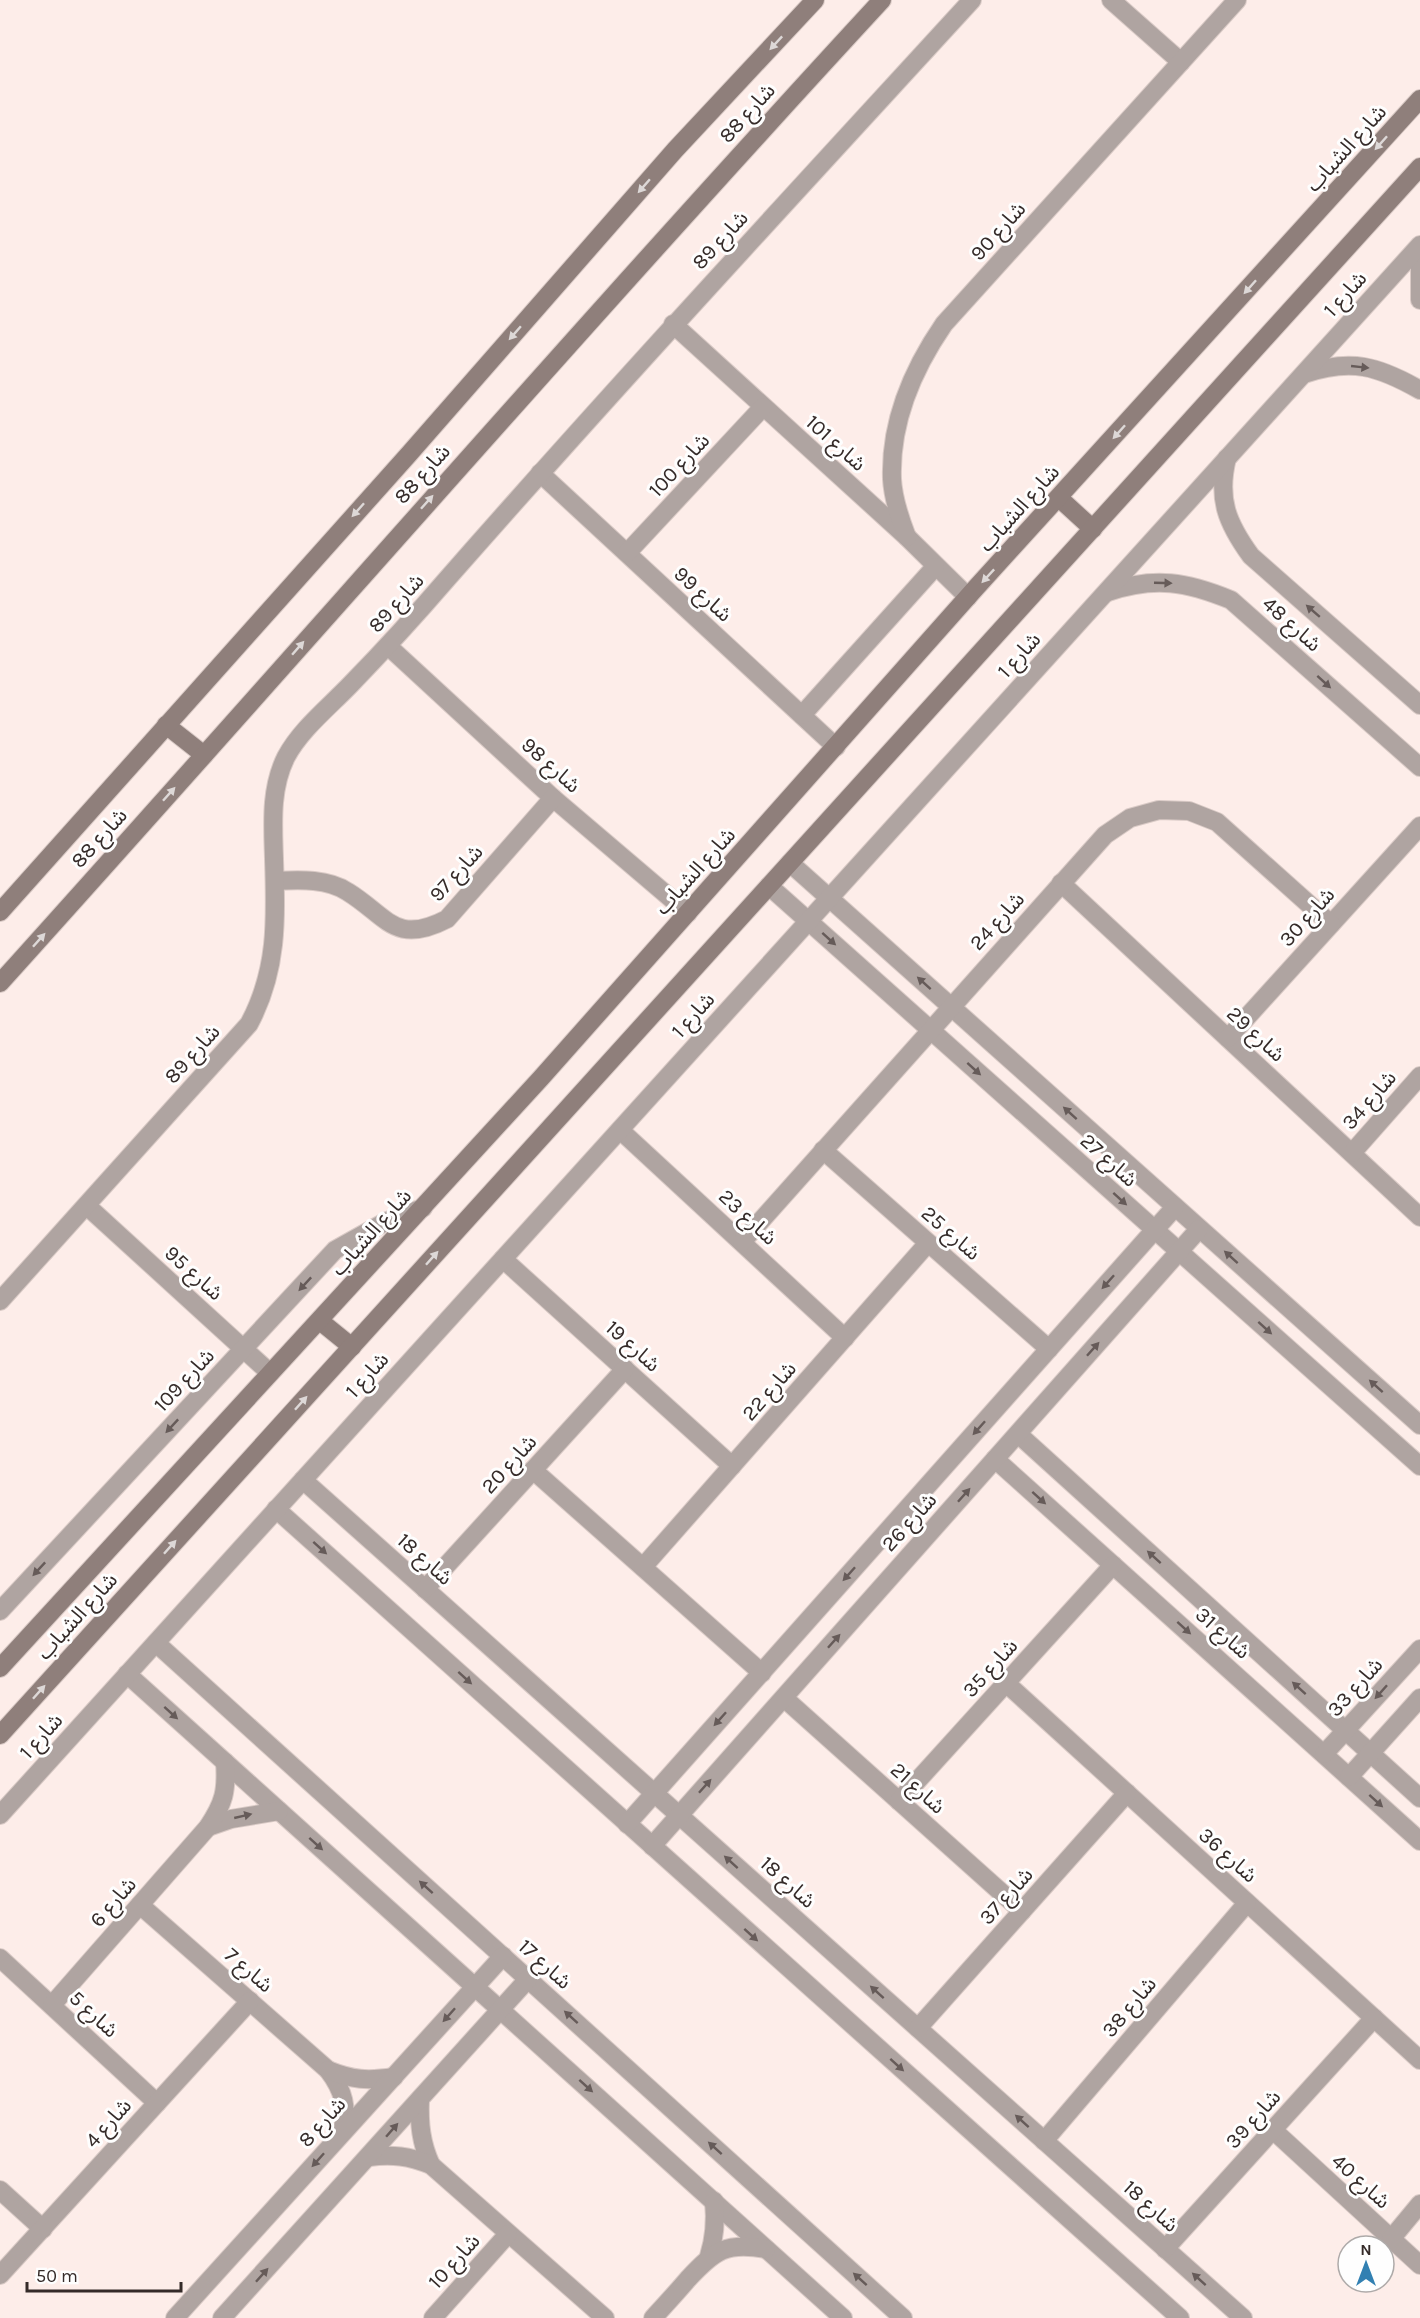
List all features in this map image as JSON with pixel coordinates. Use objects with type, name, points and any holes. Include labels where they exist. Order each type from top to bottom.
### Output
[{"type":"street","name":"شارع 88","points":[[0,912],[409,454],[675,150],[816,0]]},
{"type":"street","name":"شارع 88","points":[[0,983],[669,233],[882,0]]},
{"type":"street","name":"شارع 89","points":[[0,1301],[249,1024],[261,1000],[269,973],[274,936],[276,785],[286,757],[300,737],[388,646],[673,324],[972,0]]},
{"type":"street","points":[[1111,0],[1181,62]]},
{"type":"street","name":"شارع 90","points":[[907,537],[897,510],[893,451],[898,422],[910,383],[924,353],[952,315],[1237,0]]},
{"type":"street","name":"شارع الشباب","points":[[0,1668],[423,1208],[968,597],[1420,99]]},
{"type":"street","name":"شارع الشباب","points":[[0,1735],[1420,167]]},
{"type":"street","name":"شارع 1","points":[[0,1815],[1420,245]]},
{"type":"street","points":[[1420,259],[1420,300]]},
{"type":"street","name":"شارع 101","points":[[673,324],[907,537],[968,597]]},
{"type":"street","points":[[1303,375],[1325,367],[1359,365],[1392,374],[1420,390]]},
{"type":"street","name":"شارع 100","points":[[627,553],[763,407]]},
{"type":"street","name":"شارع 48","points":[[1227,458],[1223,475],[1224,504],[1233,532],[1251,556],[1420,705]]},
{"type":"street","name":"شارع 99","points":[[540,473],[836,747]]},
{"type":"street","points":[[1059,498],[1093,529]]},
{"type":"street","points":[[802,715],[935,567]]},
{"type":"street","name":"شارع 48","points":[[1106,592],[1128,585],[1163,582],[1198,587],[1231,600],[1420,767]]},
{"type":"street","name":"شارع 98","points":[[388,646],[554,798],[688,913]]},
{"type":"street","points":[[166,725],[204,755]]},
{"type":"street","name":"شارع 97","points":[[275,881],[299,880],[324,883],[347,891],[393,926],[411,930],[430,928],[447,920],[554,798]]},
{"type":"street","name":"شارع 24","points":[[742,1242],[1061,883],[1105,835],[1130,818],[1159,810],[1189,811],[1217,822],[1331,924]]},
{"type":"street","name":"شارع 30","points":[[1228,1038],[1420,826]]},
{"type":"street","name":"شارع 27","points":[[790,863],[1419,1423]]},
{"type":"street","name":"شارع 29","points":[[1061,883],[1420,1217]]},
{"type":"street","name":"شارع 27","points":[[769,886],[1420,1466]]},
{"type":"street","name":"شارع 34","points":[[1352,1153],[1420,1076]]},
{"type":"street","name":"شارع 23","points":[[620,1130],[845,1338]]},
{"type":"street","name":"شارع 25","points":[[823,1150],[1048,1349]]},
{"type":"street","name":"شارع 95","points":[[87,1206],[270,1373]]},
{"type":"street","name":"شارع 26","points":[[627,1824],[1175,1207]]},
{"type":"street","name":"شارع 109","points":[[0,1611],[335,1250],[385,1222],[423,1208]]},
{"type":"street","name":"شارع 26","points":[[652,1846],[1200,1229]]},
{"type":"street","name":"شارع 22","points":[[643,1567],[928,1244]]},
{"type":"street","name":"شارع 19","points":[[503,1258],[732,1466]]},
{"type":"street","points":[[320,1321],[352,1347]]},
{"type":"street","name":"شارع 20","points":[[425,1589],[625,1369]]},
{"type":"street","name":"شارع 31","points":[[1018,1434],[1420,1798]]},
{"type":"street","name":"شارع 31","points":[[996,1459],[1420,1841]]},
{"type":"street","points":[[534,1470],[762,1672]]},
{"type":"street","name":"شارع 18","points":[[303,1480],[1243,2318]]},
{"type":"street","points":[[276,1509],[1180,2318]]},
{"type":"street","name":"شارع 35","points":[[899,1801],[1113,1565]]},
{"type":"street","name":"شارع 17","points":[[156,1643],[903,2318]]},
{"type":"street","name":"شارع 33","points":[[1324,1754],[1420,1649]]},
{"type":"street","points":[[127,1674],[714,2201],[835,2314]]},
{"type":"street","name":"شارع 36","points":[[1006,1683],[1420,2060]]},
{"type":"street","name":"شارع 21","points":[[784,1698],[1022,1911]]},
{"type":"street","points":[[1349,1777],[1420,1698]]},
{"type":"street","name":"شارع 6","points":[[51,2005],[208,1827],[221,1808],[227,1785],[225,1762]]},
{"type":"street","name":"شارع 37","points":[[918,2028],[1127,1793]]},
{"type":"street","points":[[208,1827],[239,1817],[279,1811]]},
{"type":"street","name":"شارع 38","points":[[1044,2141],[1247,1903]]},
{"type":"street","name":"شارع 7","points":[[140,1905],[328,2070],[339,2084],[345,2100],[346,2117],[342,2134]]},
{"type":"street","name":"شارع 8","points":[[175,2318],[503,1956]]},
{"type":"street","name":"شارع 5","points":[[0,1958],[157,2103]]},
{"type":"street","points":[[222,2318],[528,1979]]},
{"type":"street","name":"شارع 4","points":[[0,2275],[250,2001]]},
{"type":"street","name":"شارع 39","points":[[1166,2249],[1374,2018]]},
{"type":"street","name":"شارع 7","points":[[328,2070],[350,2078],[372,2081],[394,2076]]},
{"type":"street","points":[[420,2099],[419,2122],[422,2145],[431,2166]]},
{"type":"street","name":"شارع 40","points":[[1273,2130],[1386,2234]]},
{"type":"street","points":[[369,2157],[390,2154],[411,2157],[431,2166],[604,2318]]},
{"type":"street","points":[[0,2190],[43,2229]]},
{"type":"street","points":[[653,2318],[709,2256],[715,2238],[714,2201]]},
{"type":"street","points":[[1395,2234],[1420,2204]]},
{"type":"street","name":"شارع 10","points":[[433,2318],[508,2234]]},
{"type":"street","name":"شارع 40","points":[[1396,2243],[1420,2265]]},
{"type":"street","points":[[709,2256],[727,2248],[747,2246],[766,2249]]}]
